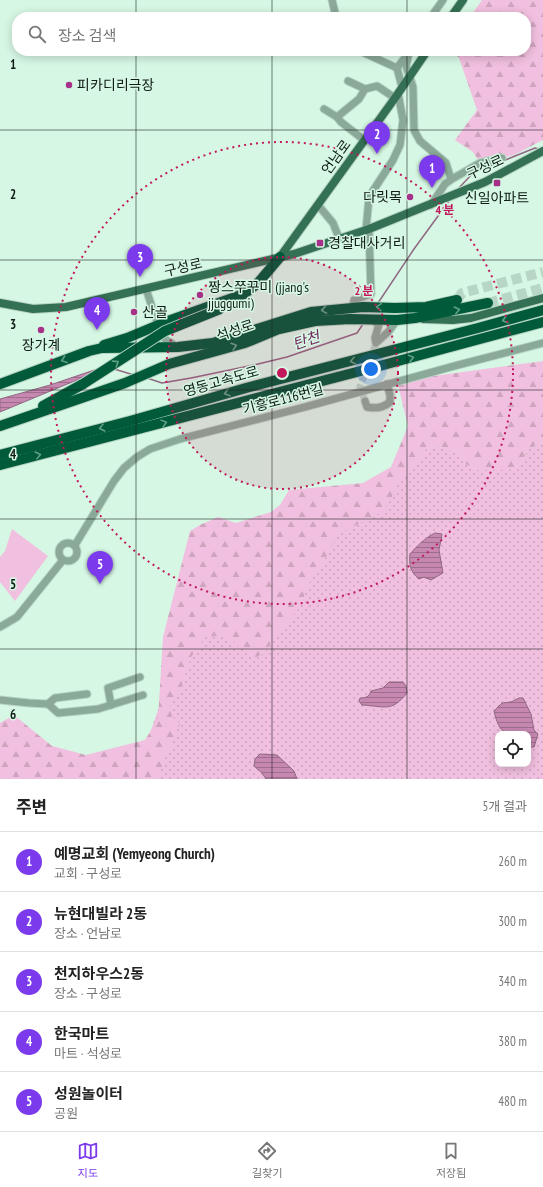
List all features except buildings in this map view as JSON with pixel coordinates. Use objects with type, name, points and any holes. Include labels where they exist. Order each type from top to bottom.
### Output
[{"type":"highway","points":[[0,422],[28,413],[51,403],[165,331],[241,301],[256,292],[267,280],[280,257]]},
{"type":"highway","points":[[89,351],[244,294],[258,283],[280,257]]},
{"type":"highway","name":"석성로","points":[[0,384],[89,351],[102,348],[178,347],[213,343],[311,312],[358,307],[426,307],[457,300]]},
{"type":"highway","name":"석성로","points":[[0,426],[125,383],[169,364],[245,343],[279,329],[315,321],[354,319],[394,320],[415,318],[488,303]]},
{"type":"highway","name":"영동고속도로","points":[[0,455],[130,421],[246,388],[543,310]]},
{"type":"highway","name":"영동고속도로","points":[[0,465],[543,322]]},
{"type":"highway","points":[[147,347],[170,354],[169,364]]},
{"type":"main road","points":[[455,12],[463,0]]},
{"type":"main road","name":"언남로","points":[[280,257],[399,93],[424,56]]},
{"type":"main road","name":"구성로","points":[[0,303],[33,309],[66,307],[280,257],[368,230],[485,182],[512,169],[543,151]]},
{"type":"main road","points":[[415,318],[453,320],[471,318],[543,298]]},
{"type":"street","points":[[332,0],[335,12]]},
{"type":"street","points":[[435,12],[443,0]]},
{"type":"street","points":[[371,56],[397,68]]},
{"type":"street","points":[[358,307],[354,300],[371,294],[368,230],[369,197],[393,160],[400,145],[403,120],[397,68],[406,56]]},
{"type":"street","points":[[408,56],[406,66],[413,87],[414,130],[420,140],[446,163],[451,179]]},
{"type":"street","points":[[348,81],[365,89],[377,86],[399,93]]},
{"type":"street","points":[[337,117],[360,99],[365,89]]},
{"type":"street","points":[[324,109],[337,117],[341,122],[364,140]]},
{"type":"street","points":[[430,205],[445,184],[451,179],[480,163],[502,158]]},
{"type":"street","points":[[318,205],[333,223],[339,238]]},
{"type":"street","points":[[146,289],[158,325],[165,339],[178,347]]},
{"type":"street","points":[[375,322],[379,324],[375,338],[376,343],[389,331],[394,320]]},
{"type":"street","name":"기흥로116번길","points":[[75,545],[114,480],[124,468],[137,457],[150,450],[180,439],[543,343]]},
{"type":"street","points":[[365,401],[367,407],[380,408],[385,406],[390,402],[387,384]]},
{"type":"street","points":[[69,543],[75,545],[78,551],[77,557],[72,561],[63,560],[60,556],[61,547],[69,543]]},
{"type":"street","points":[[0,627],[17,617],[63,560]]},
{"type":"street","points":[[111,705],[108,688],[140,677]]},
{"type":"street","points":[[48,704],[56,698],[87,694]]},
{"type":"street","points":[[0,700],[48,704],[58,713],[98,709],[143,695]]},
{"type":"green space","points":[[482,0],[543,0],[543,140],[514,155],[480,163],[473,152],[455,140],[477,110],[457,56],[531,56],[531,12],[474,12]]},
{"type":"green space","points":[[543,361],[543,443],[539,442],[527,451],[521,464],[507,470],[478,470],[465,464],[460,452],[449,450],[440,446],[426,449],[421,458],[398,483],[390,501],[382,512],[339,534],[308,585],[300,607],[278,633],[264,653],[256,657],[239,647],[226,635],[206,637],[191,657],[182,685],[170,703],[172,717],[180,723],[162,765],[159,779],[0,779],[0,723],[14,715],[52,746],[86,755],[145,740],[158,719],[163,637],[190,531],[218,517],[236,523],[271,512],[280,505],[289,490],[363,483],[391,467],[408,426],[397,381]]},
{"type":"green space","points":[[539,442],[543,443],[543,779],[134,779],[179,650],[357,501],[421,458],[426,449],[440,446],[449,450],[460,452],[465,464],[478,470],[507,470],[521,464],[527,451]]},
{"type":"green space","points":[[12,529],[48,556],[15,601],[0,582],[0,557],[5,551]]},
{"type":"shaded area","points":[[106,366],[101,370],[0,412],[0,399],[50,385]]},
{"type":"shaded area","points":[[435,533],[442,534],[439,550],[443,573],[431,580],[424,577],[419,579],[411,568],[410,554],[421,542]]},
{"type":"shaded area","points":[[389,682],[403,682],[406,686],[407,693],[392,706],[382,707],[362,705],[359,701],[360,698],[368,696],[371,691],[383,688]]},
{"type":"shaded area","points":[[519,698],[523,698],[531,714],[534,730],[538,734],[534,747],[531,747],[531,731],[504,731],[501,729],[494,711],[502,703],[511,702]]},
{"type":"shaded area","points":[[260,754],[277,755],[294,771],[297,779],[266,779],[254,766],[255,759]]},
{"type":"waterway","name":"탄천","points":[[457,190],[473,173],[535,148],[539,149]]},
{"type":"waterway","name":"탄천","points":[[378,303],[414,249],[449,201]]},
{"type":"waterway","name":"탄천","points":[[147,378],[162,383],[287,357],[357,333],[363,324]]},
{"type":"waterway","name":"탄천","points":[[114,369],[134,375]]},
{"type":"tunnel","points":[[457,300],[462,293],[543,272]]},
{"type":"tunnel","points":[[488,303],[543,288]]},
{"type":"tunnel","points":[[365,401],[360,387],[376,343]]},
{"type":"place","name":"피카디리극장","points":[[69,85]]},
{"type":"place","name":"뉴현대빌라 2동","points":[[377,154]]},
{"type":"place","name":"신일아파트","points":[[497,183]]},
{"type":"place","name":"예명교회 (Yemyeong Church)","points":[[432,188]]},
{"type":"place","name":"다릿목","points":[[410,197]]},
{"type":"place","name":"경찰대사거리","points":[[320,243]]},
{"type":"place","name":"천지하우스2동","points":[[140,277]]},
{"type":"place","name":"짱스쭈꾸미 (jjang's jjuggumi)","points":[[200,295]]},
{"type":"place","name":"산골","points":[[134,312]]},
{"type":"place","name":"장가계","points":[[41,330]]},
{"type":"place","name":"한국마트","points":[[97,330]]},
{"type":"place","name":"성원놀이터","points":[[100,584]]}]
